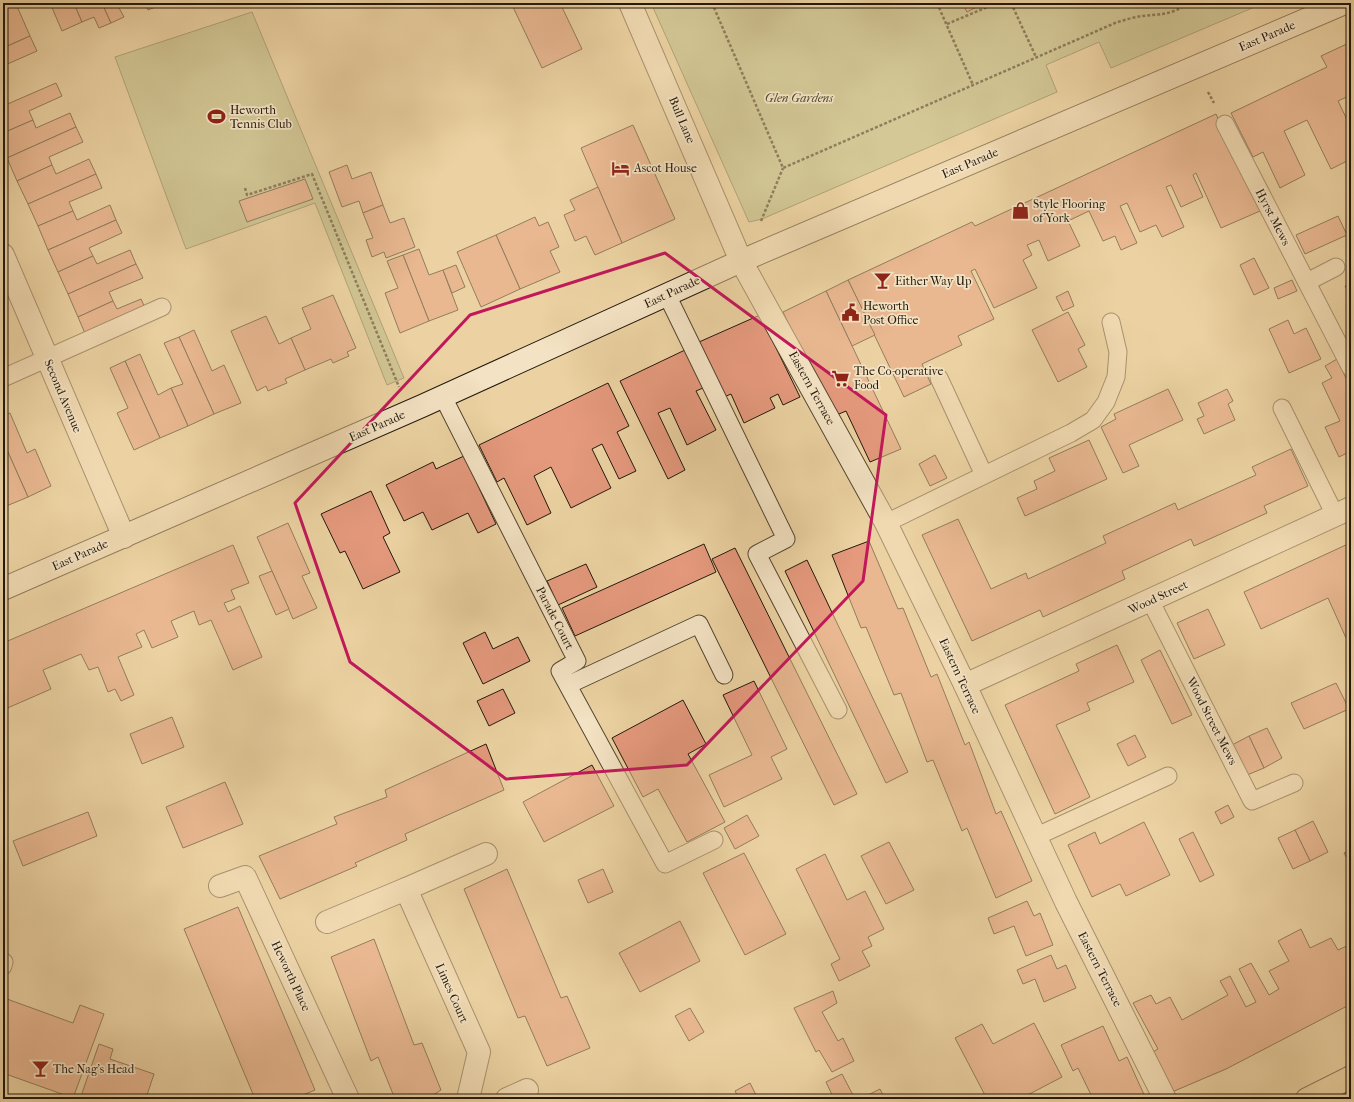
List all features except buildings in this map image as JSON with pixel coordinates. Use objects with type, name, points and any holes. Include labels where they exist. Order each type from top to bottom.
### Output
[{"type":"main road","points":[[1307,1099],[1351,1077]]},
{"type":"street","name":"Bull Lane","points":[[630,3],[741,261]]},
{"type":"street","name":"East Parade","points":[[3,589],[443,397],[741,261],[1345,3]]},
{"type":"street","name":"Second Avenue","points":[[3,255],[124,536]]},
{"type":"street","name":"Eastern Terrace","points":[[741,261],[886,523],[965,685],[1066,902],[1165,1099]]},
{"type":"street","name":"Wood Street","points":[[965,685],[1343,512]]},
{"type":"street","points":[[327,922],[486,854]]},
{"type":"street","name":"Heworth Place","points":[[220,886],[245,877],[348,1099]]},
{"type":"street","name":"Limes Court","points":[[406,889],[479,1052],[468,1099]]},
{"type":"street","points":[[507,1099],[527,1090]]},
{"type":"lane","name":"Hyrst Mews","points":[[1225,124],[1351,368]]},
{"type":"lane","points":[[1307,282],[1336,267]]},
{"type":"lane","points":[[667,295],[786,539],[757,554],[838,710]]},
{"type":"lane","points":[[3,378],[162,307]]},
{"type":"lane","points":[[886,523],[1071,433],[1093,420],[1106,402],[1116,377],[1118,352],[1111,322]]},
{"type":"lane","points":[[939,378],[984,475]]},
{"type":"lane","name":"Parade Court","points":[[443,397],[577,661],[560,671],[665,864],[714,840]]},
{"type":"lane","points":[[1282,408],[1343,512]]},
{"type":"lane","name":"Wood Street Mews","points":[[1150,600],[1252,801],[1294,783]]},
{"type":"lane","points":[[568,685],[699,624],[724,675]]},
{"type":"lane","points":[[1036,837],[1168,776]]},
{"type":"path","points":[[712,3],[782,168],[762,219],[741,261]]},
{"type":"path","points":[[937,3],[973,85]]},
{"type":"path","points":[[947,24],[997,3]]},
{"type":"path","points":[[1011,3],[1036,57]]},
{"type":"path","points":[[782,168],[1115,22],[1143,16],[1159,16],[1172,12],[1187,3]]},
{"type":"path","points":[[1195,67],[1225,124]]},
{"type":"path","points":[[244,188],[247,195],[312,174],[395,382]]},
{"type":"highlighted area","points":[[665,253],[886,415],[863,581],[687,765],[506,779],[350,662],[295,503],[470,315]]},
{"type":"green space","name":"Glen Gardens","points":[[651,3],[1264,3],[1111,68],[1099,42],[1046,65],[1057,92],[762,219],[749,222]]},
{"type":"green space","name":"Heworth Tennis Club","points":[[252,12],[404,378],[387,385],[315,203],[186,249],[115,57]]},
{"type":"place","name":"Heworth Tennis Club","points":[[217,117]]},
{"type":"place","name":"Ascot House","points":[[621,168]]},
{"type":"place","name":"Style Flooring of York","points":[[1020,211]]},
{"type":"place","name":"Either Way Up","points":[[882,281]]},
{"type":"place","name":"Heworth Post Office","points":[[850,313]]},
{"type":"place","name":"The Co-operative Food","points":[[841,378]]},
{"type":"place","name":"The Nag's Head","points":[[40,1069]]}]
